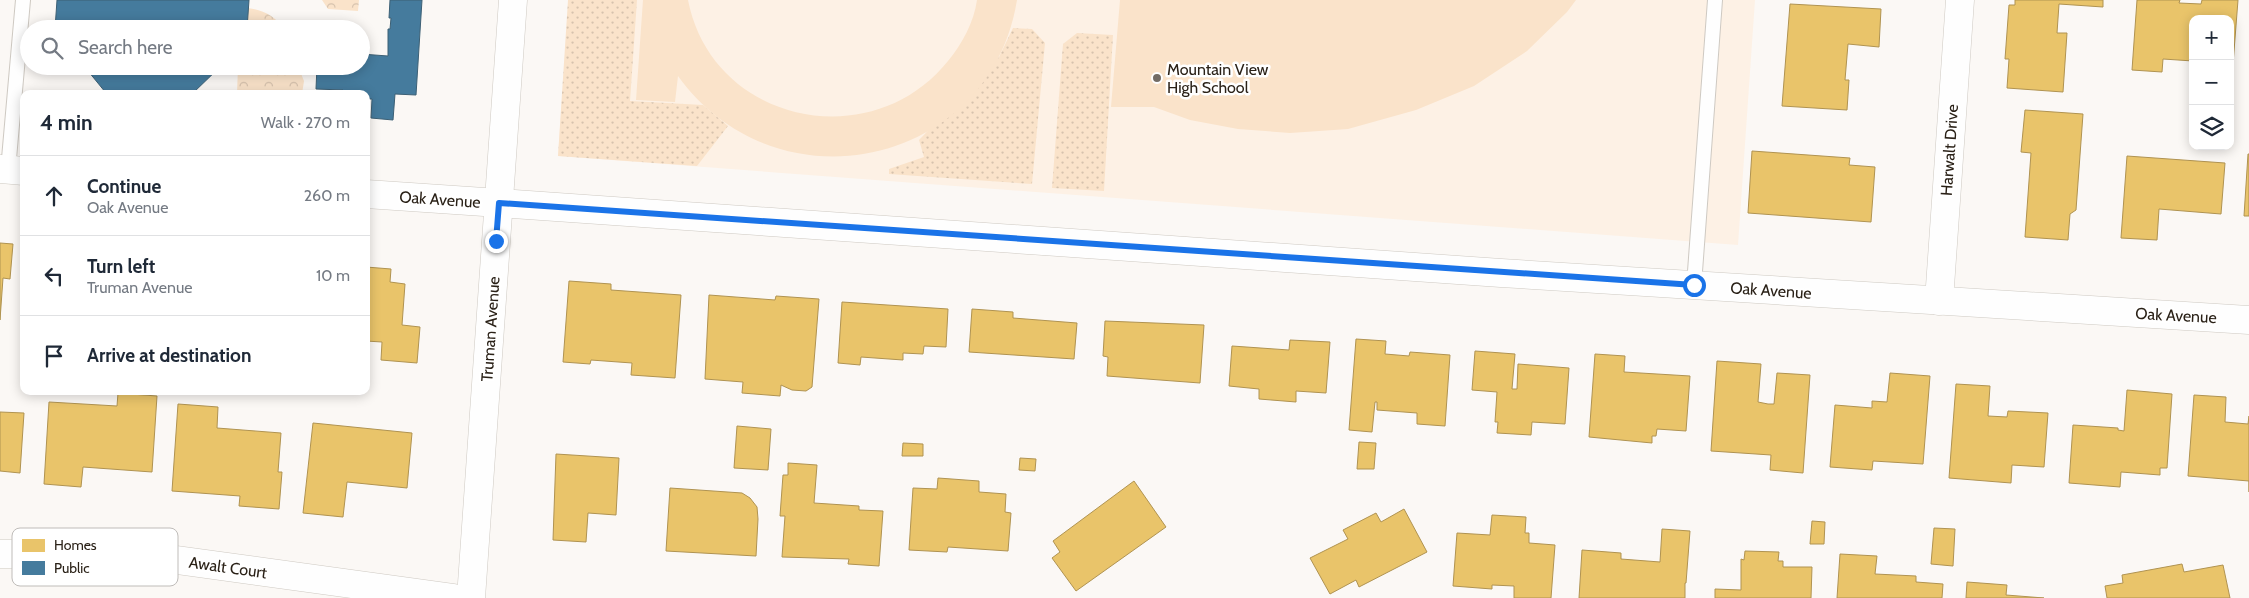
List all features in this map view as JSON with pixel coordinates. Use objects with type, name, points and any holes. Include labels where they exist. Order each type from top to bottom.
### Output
[{"type":"street","name":"Truman Avenue","points":[[472,598],[513,0]]},
{"type":"street","name":"Harwalt Drive","points":[[1939,301],[1960,0]]},
{"type":"street","name":"Oak Avenue","points":[[370,194],[1694,285],[2249,320]]},
{"type":"street","name":"Awalt Court","points":[[178,560],[454,598]]},
{"type":"lane","points":[[22,20],[23,0]]},
{"type":"lane","points":[[1694,285],[1715,0]]},
{"type":"lane","points":[[11,170],[20,42]]},
{"type":"shaded area","name":"Mountain View High School","points":[[569,0],[1755,0],[1738,245],[558,156]]},
{"type":"green space","points":[[322,0],[359,0],[358,11],[328,9]]},
{"type":"green space","points":[[568,0],[637,0],[630,101],[703,105],[728,126],[697,166],[558,156]]},
{"type":"green space","points":[[643,0],[688,0],[703,42],[728,75],[761,99],[798,113],[838,116],[878,109],[916,91],[948,61],[958,47],[967,32],[977,0],[1017,0],[999,57],[966,102],[924,134],[874,152],[821,156],[769,145],[720,119],[678,76],[675,102],[636,100]]},
{"type":"green space","points":[[1120,0],[1576,0],[1567,12],[1527,51],[1474,86],[1416,110],[1348,129],[1290,133],[1238,129],[1190,120],[1154,107],[1111,107]]},
{"type":"green space","points":[[248,8],[259,10],[276,20],[247,20]]},
{"type":"green space","points":[[1013,28],[1032,29],[1045,43],[1032,184],[889,174],[889,169],[924,157],[919,140],[999,57]]},
{"type":"green space","points":[[1077,33],[1113,35],[1104,191],[1052,188],[1063,44]]},
{"type":"green space","points":[[238,75],[302,75],[304,81],[303,90],[237,90]]},
{"type":"building: Homes","points":[[2015,0],[2103,0],[2103,7],[2059,4],[2057,33],[2067,33],[2063,92],[2007,88],[2009,59],[2005,59],[2009,5],[2015,5]]},
{"type":"building: Homes","points":[[2137,0],[2180,0],[2179,3],[2201,4],[2202,0],[2238,0],[2234,51],[2234,15],[2189,15],[2189,61],[2163,59],[2162,72],[2132,70]]},
{"type":"building: Homes","points":[[1790,4],[1881,9],[1879,47],[1848,44],[1845,80],[1849,80],[1847,110],[1782,106]]},
{"type":"building: Homes","points":[[2025,110],[2083,114],[2076,210],[2070,214],[2068,240],[2025,237],[2031,153],[2021,152]]},
{"type":"building: Homes","points":[[1752,151],[1850,158],[1849,165],[1875,167],[1871,222],[1748,213]]},
{"type":"building: Homes","points":[[2248,154],[2249,216],[2244,216]]},
{"type":"building: Homes","points":[[2127,156],[2225,163],[2221,214],[2159,209],[2157,240],[2121,238]]},
{"type":"building: Homes","points":[[0,243],[13,244],[10,279],[3,278],[0,320]]},
{"type":"building: Homes","points":[[370,267],[391,269],[390,282],[405,284],[402,325],[420,327],[417,363],[381,360],[382,342],[370,341]]},
{"type":"building: Homes","points":[[569,281],[611,284],[611,290],[681,295],[675,378],[631,375],[632,363],[591,360],[590,364],[563,362]]},
{"type":"building: Homes","points":[[709,295],[775,300],[776,296],[819,299],[812,387],[806,391],[792,390],[781,385],[780,396],[742,393],[743,382],[705,379]]},
{"type":"building: Homes","points":[[842,302],[948,309],[946,347],[924,346],[923,354],[903,353],[903,360],[861,357],[860,365],[838,363]]},
{"type":"building: Homes","points":[[972,309],[1013,312],[1013,318],[1077,323],[1074,359],[969,352]]},
{"type":"building: Homes","points":[[1105,321],[1204,325],[1200,383],[1107,376],[1108,357],[1103,356]]},
{"type":"building: Homes","points":[[1356,339],[1386,341],[1385,354],[1409,356],[1410,352],[1450,355],[1445,426],[1417,424],[1417,413],[1377,410],[1377,402],[1375,402],[1372,432],[1349,430]]},
{"type":"building: Homes","points":[[1290,340],[1330,342],[1326,393],[1296,391],[1296,402],[1259,399],[1259,389],[1229,386],[1232,346],[1289,350]]},
{"type":"building: Homes","points":[[1475,351],[1515,354],[1512,389],[1517,389],[1518,364],[1569,368],[1565,424],[1532,422],[1531,435],[1497,433],[1498,422],[1495,422],[1497,392],[1472,390]]},
{"type":"building: Homes","points":[[1595,354],[1625,356],[1624,372],[1690,376],[1686,431],[1657,429],[1656,436],[1652,436],[1652,443],[1589,437]]},
{"type":"building: Homes","points":[[1717,361],[1761,364],[1758,402],[1768,404],[1774,404],[1777,373],[1810,375],[1803,473],[1770,470],[1771,455],[1711,451]]},
{"type":"building: Homes","points":[[1890,373],[1930,376],[1923,464],[1873,461],[1872,470],[1830,467],[1835,405],[1872,408],[1872,401],[1887,402]]},
{"type":"building: Homes","points":[[1956,384],[1990,386],[1988,416],[2007,417],[2008,411],[2048,413],[2044,467],[2012,465],[2011,483],[1949,478]]},
{"type":"building: Homes","points":[[2127,390],[2172,394],[2167,468],[2160,468],[2160,475],[2121,472],[2120,487],[2069,483],[2073,425],[2118,428],[2118,430],[2124,431]]},
{"type":"building: Homes","points":[[118,395],[157,396],[152,472],[83,467],[81,487],[44,484],[49,402],[117,406]]},
{"type":"building: Homes","points":[[2194,395],[2226,397],[2225,422],[2248,424],[2249,416],[2249,481],[2188,476]]},
{"type":"building: Homes","points":[[178,404],[218,407],[217,428],[281,433],[278,472],[282,472],[279,509],[239,506],[240,496],[172,491]]},
{"type":"building: Homes","points":[[0,412],[24,413],[20,473],[0,471]]},
{"type":"building: Homes","points":[[313,423],[412,433],[407,488],[347,482],[343,517],[303,513]]},
{"type":"building: Homes","points":[[737,426],[771,429],[768,470],[734,468]]},
{"type":"building: Homes","points":[[1359,442],[1376,443],[1374,469],[1357,469]]},
{"type":"building: Homes","points":[[903,443],[923,444],[923,456],[902,456]]},
{"type":"building: Homes","points":[[556,454],[619,458],[616,515],[588,513],[586,542],[553,540]]},
{"type":"building: Homes","points":[[1020,458],[1036,459],[1035,471],[1019,470]]},
{"type":"building: Homes","points":[[788,463],[817,465],[814,503],[859,506],[859,510],[883,511],[879,566],[848,564],[849,559],[782,557],[785,516],[780,516],[783,475],[788,475]]},
{"type":"building: Homes","points":[[938,478],[979,481],[979,492],[1006,494],[1005,512],[1011,513],[1008,551],[948,547],[947,552],[909,550],[913,488],[937,489]]},
{"type":"building: Homes","points":[[1134,481],[1166,527],[1076,591],[1052,558],[1060,552],[1053,541]]},
{"type":"building: Homes","points":[[670,488],[742,493],[750,498],[757,507],[756,556],[666,551]]},
{"type":"building: Homes","points":[[1404,509],[1427,552],[1359,587],[1356,580],[1330,594],[1310,558],[1348,539],[1343,530],[1376,513],[1381,522]]},
{"type":"building: Homes","points":[[1492,515],[1526,517],[1525,533],[1529,533],[1529,543],[1555,545],[1551,598],[1514,598],[1514,586],[1492,585],[1492,589],[1453,586],[1457,533],[1490,535]]},
{"type":"building: Homes","points":[[1812,521],[1825,522],[1824,544],[1810,544]]},
{"type":"building: Homes","points":[[1934,528],[1955,529],[1953,566],[1931,564]]},
{"type":"building: Homes","points":[[1662,529],[1690,531],[1685,598],[1579,598],[1582,550],[1621,553],[1621,559],[1660,562]]},
{"type":"building: Homes","points":[[1745,551],[1779,552],[1778,561],[1783,561],[1783,567],[1812,567],[1811,598],[1715,598],[1715,589],[1741,590],[1741,559],[1744,560]]},
{"type":"building: Homes","points":[[1840,554],[1877,556],[1875,574],[1916,576],[1916,582],[1943,584],[1942,598],[1837,598]]},
{"type":"building: Homes","points":[[2182,564],[2184,572],[2223,565],[2230,598],[2107,598],[2105,586],[2123,583],[2122,575]]},
{"type":"building: Homes","points":[[1967,582],[2007,585],[2006,595],[2044,598],[1966,598]]},
{"type":"building: Public","points":[[57,0],[249,0],[248,20],[56,20]]},
{"type":"building: Public","points":[[390,0],[422,0],[416,95],[395,94],[393,120],[371,118],[372,99],[370,99],[370,90],[316,89],[317,75],[370,75],[370,55],[388,56],[388,29],[390,29],[391,18],[389,18]]},
{"type":"building: Public","points":[[91,75],[212,75],[196,90],[104,90]]},
{"type":"place","name":"Mountain View High School","points":[[1157,78]]},
{"type":"route","points":[[496,241],[499,203],[1694,285]]}]
